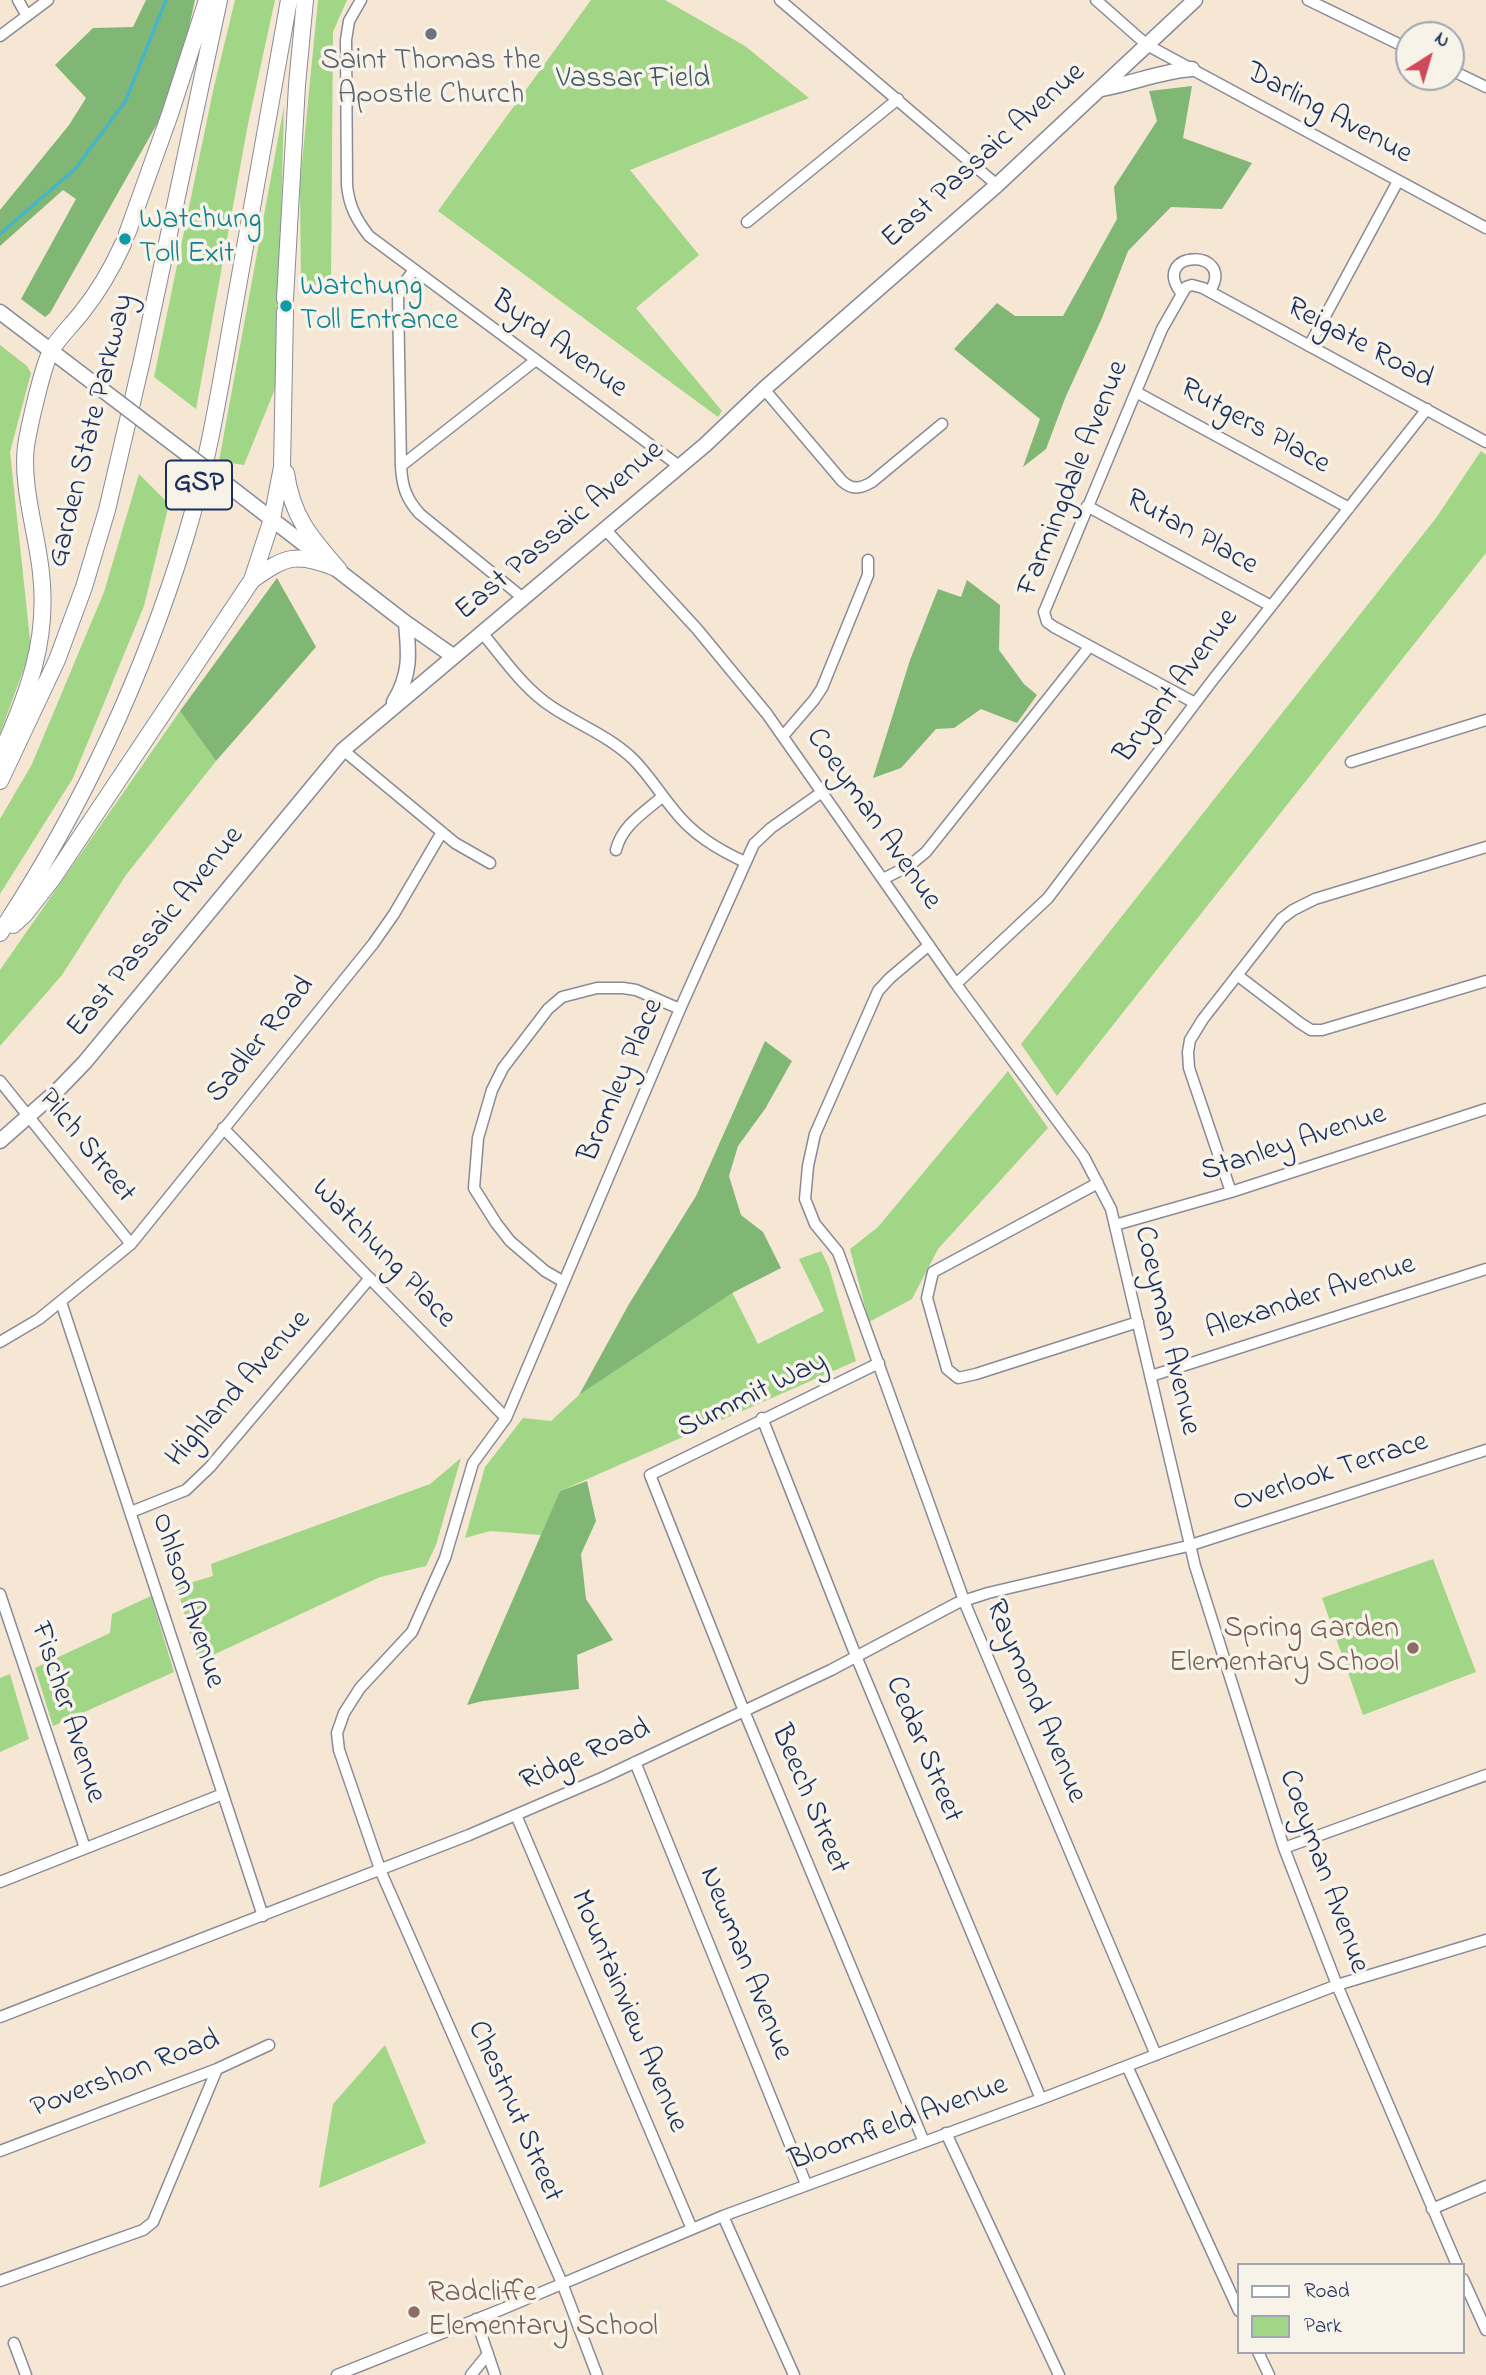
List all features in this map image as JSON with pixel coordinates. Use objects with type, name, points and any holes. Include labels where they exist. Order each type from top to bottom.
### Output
[{"type":"highway","points":[[0,757],[33,677],[43,627],[41,572],[26,473],[26,450],[50,351],[84,310],[114,264],[170,114],[207,0]]},
{"type":"highway","name":"Garden State Parkway","points":[[0,781],[57,660],[84,587],[107,510],[219,0]]},
{"type":"highway","name":"GSP","points":[[0,934],[63,830],[100,759],[142,661],[186,534],[206,457],[289,0]]},
{"type":"highway","points":[[305,0],[297,85],[285,306],[284,451],[290,497],[296,514],[307,533],[339,570]]},
{"type":"highway","points":[[0,934],[25,914],[53,878],[252,580],[272,519],[284,451]]},
{"type":"highway","points":[[252,580],[288,558],[314,559],[339,570]]},
{"type":"main road","name":"East Passaic Avenue","points":[[0,1141],[67,1081],[103,1041],[343,750],[679,466],[997,185],[1195,0]]},
{"type":"main road","points":[[1100,89],[1132,83],[1173,70],[1192,69]]},
{"type":"main road","points":[[0,312],[406,623],[453,656]]},
{"type":"main road","points":[[384,715],[404,684],[409,664],[406,623]]},
{"type":"street","points":[[18,0],[27,16]]},
{"type":"street","points":[[0,36],[47,0]]},
{"type":"street","name":"Byrd Avenue","points":[[361,0],[349,21],[346,40],[348,201],[355,217],[369,236],[679,466]]},
{"type":"street","points":[[780,0],[997,185]]},
{"type":"street","name":"Darling Avenue","points":[[1096,0],[1147,45],[1486,228]]},
{"type":"street","points":[[1308,0],[1395,42]]},
{"type":"street","points":[[1465,77],[1486,87]]},
{"type":"street","points":[[747,222],[898,99]]},
{"type":"street","points":[[1309,346],[1398,181]]},
{"type":"street","points":[[1190,258],[1203,260],[1212,268],[1214,280],[1210,291],[1192,285],[1181,293],[1176,286],[1175,274],[1181,263],[1190,258]]},
{"type":"street","points":[[414,270],[401,287],[398,297],[401,466],[404,492],[409,502],[523,598]]},
{"type":"street","name":"Reigate Road","points":[[1210,291],[1486,442]]},
{"type":"street","name":"Farmingdale Avenue","points":[[1181,293],[1162,328],[1044,612],[1047,622],[1089,648],[1195,703]]},
{"type":"street","points":[[401,466],[536,360]]},
{"type":"street","points":[[764,390],[842,481],[855,488],[862,488],[872,482],[942,424]]},
{"type":"street","name":"Rutgers Place","points":[[1136,392],[1349,508]]},
{"type":"street","name":"Bryant Avenue","points":[[956,984],[1048,898],[1195,703],[1427,409]]},
{"type":"street","name":"Rutan Place","points":[[1087,506],[1271,606]]},
{"type":"street","name":"Coeyman Avenue","points":[[604,528],[697,629],[783,736],[956,984],[1084,1157],[1111,1209],[1190,1545],[1284,1848],[1337,1985],[1456,2263]]},
{"type":"street","points":[[783,736],[822,688],[868,575],[867,559]]},
{"type":"street","points":[[482,634],[534,694],[552,708],[596,731],[632,758],[696,833],[745,862]]},
{"type":"street","points":[[883,879],[918,860],[926,852],[1089,648]]},
{"type":"street","points":[[1351,762],[1486,720]]},
{"type":"street","points":[[343,750],[442,832],[478,858],[490,863]]},
{"type":"street","name":"Bromley Place","points":[[506,1418],[680,1009],[754,844],[771,828],[822,792]]},
{"type":"street","points":[[616,850],[619,837],[625,829],[663,796]]},
{"type":"street","name":"Sadler Road","points":[[0,1342],[39,1319],[131,1244],[373,944],[394,914],[442,832]]},
{"type":"street","points":[[1231,1192],[1189,1068],[1190,1041],[1203,1019],[1281,919],[1293,910],[1315,899],[1486,847]]},
{"type":"street","name":"Raymond Avenue","points":[[929,945],[878,991],[815,1134],[804,1199],[815,1224],[838,1252],[964,1600],[1156,2055]]},
{"type":"street","points":[[1237,975],[1311,1030],[1338,1027],[1486,981]]},
{"type":"street","points":[[564,1282],[536,1264],[510,1241],[474,1188],[478,1138],[492,1090],[503,1068],[548,1009],[562,997],[597,988],[623,988],[636,990],[680,1009]]},
{"type":"street","name":"Pilch Street","points":[[0,1081],[131,1244]]},
{"type":"street","name":"Stanley Avenue","points":[[1115,1225],[1231,1192],[1486,1109]]},
{"type":"street","name":"Watchung Place","points":[[223,1128],[506,1418]]},
{"type":"street","points":[[1098,1183],[933,1272],[928,1298],[947,1369],[958,1378],[976,1374],[1138,1322]]},
{"type":"street","name":"Alexander Avenue","points":[[1151,1376],[1486,1269]]},
{"type":"street","name":"Highland Avenue","points":[[131,1512],[186,1490],[210,1467],[370,1278]]},
{"type":"street","name":"Ohlson Avenue","points":[[61,1302],[263,1916]]},
{"type":"street","name":"Summit Way","points":[[650,1475],[879,1363]]},
{"type":"street","name":"Chestnut Street","points":[[506,1418],[473,1463],[445,1558],[412,1632],[360,1688],[344,1713],[337,1733],[345,1774],[380,1870],[562,2283],[597,2375]]},
{"type":"street","name":"Cedar Street","points":[[762,1418],[856,1656],[1041,2099]]},
{"type":"street","name":"Overlook Terrace","points":[[1190,1545],[1486,1450]]},
{"type":"street","name":"Beech Street","points":[[650,1475],[744,1711],[924,2142]]},
{"type":"street","name":"Ridge Road","points":[[0,2017],[516,1815],[744,1711],[964,1600],[1190,1545]]},
{"type":"street","name":"Fischer Avenue","points":[[1,1601],[85,1848]]},
{"type":"street","name":"Newman Avenue","points":[[635,1762],[806,2184]]},
{"type":"street","points":[[1284,1848],[1486,1775]]},
{"type":"street","points":[[0,1882],[223,1794]]},
{"type":"street","name":"Mountainview Avenue","points":[[516,1815],[692,2229]]},
{"type":"street","name":"Bloomfield Avenue","points":[[337,2375],[806,2184],[1041,2099],[1337,1985],[1486,1940]]},
{"type":"street","name":"Povershon Road","points":[[0,2151],[218,2069],[268,2045]]},
{"type":"street","points":[[1127,2066],[1238,2309]]},
{"type":"street","points":[[0,2281],[143,2230],[153,2222],[218,2069]]},
{"type":"street","points":[[946,2133],[1059,2375]]},
{"type":"street","points":[[1433,2210],[1486,2186]]},
{"type":"street","points":[[723,2216],[794,2375]]},
{"type":"street","points":[[1465,2283],[1486,2330]]},
{"type":"street","points":[[476,2319],[495,2375]]},
{"type":"street","points":[[13,2343],[26,2375]]},
{"type":"street","points":[[471,2375],[488,2354]]},
{"type":"street","points":[[1259,2354],[1269,2375]]},
{"type":"green space","points":[[146,0],[195,0],[174,94],[50,313],[45,317],[21,299],[76,199],[63,190],[0,246],[0,210],[69,125],[86,98],[55,65],[93,28],[133,27]]},
{"type":"green space","points":[[235,0],[275,0],[248,124],[196,409],[154,377],[213,91]]},
{"type":"green space","points":[[318,0],[347,0],[333,32],[331,279],[301,291],[300,183]]},
{"type":"green space","name":"Vassar Field","points":[[591,0],[665,0],[745,46],[809,98],[630,170],[699,255],[636,308],[722,411],[718,417],[438,211]]},
{"type":"green space","points":[[1192,86],[1183,138],[1252,163],[1222,209],[1171,207],[1128,251],[1046,449],[1023,467],[1040,419],[954,349],[997,303],[1015,316],[1063,316],[1117,219],[1114,187],[1157,121],[1149,91]]},
{"type":"green space","points":[[284,106],[277,384],[244,465],[219,461]]},
{"type":"green space","points":[[0,345],[27,366],[31,373],[10,452],[31,649],[0,734]]},
{"type":"green space","points":[[1481,451],[1486,455],[1486,553],[1057,1096],[1021,1044],[1436,518]]},
{"type":"green space","points":[[139,474],[169,504],[144,606],[73,778],[0,894],[0,819],[32,764],[104,592]]},
{"type":"green space","points":[[277,578],[316,647],[216,761],[180,711]]},
{"type":"green space","points":[[967,580],[1000,605],[999,650],[1024,684],[1037,695],[1017,723],[981,709],[954,728],[936,729],[901,768],[873,778],[910,660],[938,589],[961,597]]},
{"type":"green space","points":[[180,711],[216,761],[126,875],[62,975],[0,1046],[0,970]]},
{"type":"green space","points":[[765,1041],[792,1061],[765,1109],[738,1146],[729,1176],[741,1215],[763,1232],[781,1268],[732,1293],[579,1395],[629,1304],[696,1196]]},
{"type":"green space","points":[[1008,1071],[1048,1128],[938,1249],[912,1299],[869,1322],[850,1249],[878,1227]]},
{"type":"green space","points":[[821,1251],[829,1267],[856,1361],[560,1491],[541,1535],[490,1531],[465,1538],[485,1467],[523,1418],[551,1421],[579,1395],[732,1292],[758,1344],[824,1311],[799,1259]]},
{"type":"green space","points":[[461,1458],[436,1545],[426,1566],[380,1577],[198,1662],[177,1587],[213,1576],[211,1564],[430,1484]]},
{"type":"green space","points":[[587,1481],[596,1521],[581,1554],[586,1599],[613,1640],[577,1655],[579,1689],[467,1705],[560,1491]]},
{"type":"green space","name":"Spring Garden Elementary School","points":[[1433,1559],[1476,1672],[1363,1715],[1322,1598]]},
{"type":"green space","points":[[151,1596],[174,1672],[53,1726],[35,1668],[110,1633],[112,1614]]},
{"type":"green space","points":[[10,1674],[29,1739],[0,1752],[0,1678]]},
{"type":"green space","points":[[385,2045],[426,2143],[319,2188],[333,2104]]},
{"type":"waterway","points":[[0,234],[75,169],[125,102],[166,0]]},
{"type":"place","name":"Saint Thomas the Apostle Church","points":[[431,34]]},
{"type":"place","name":"Watchung Toll Exit","points":[[125,239]]},
{"type":"place","name":"Watchung Toll Entrance","points":[[286,306]]},
{"type":"place","name":"Spring Garden Elementary School","points":[[1413,1648]]},
{"type":"place","name":"Radcliffe Elementary School","points":[[414,2312]]}]
